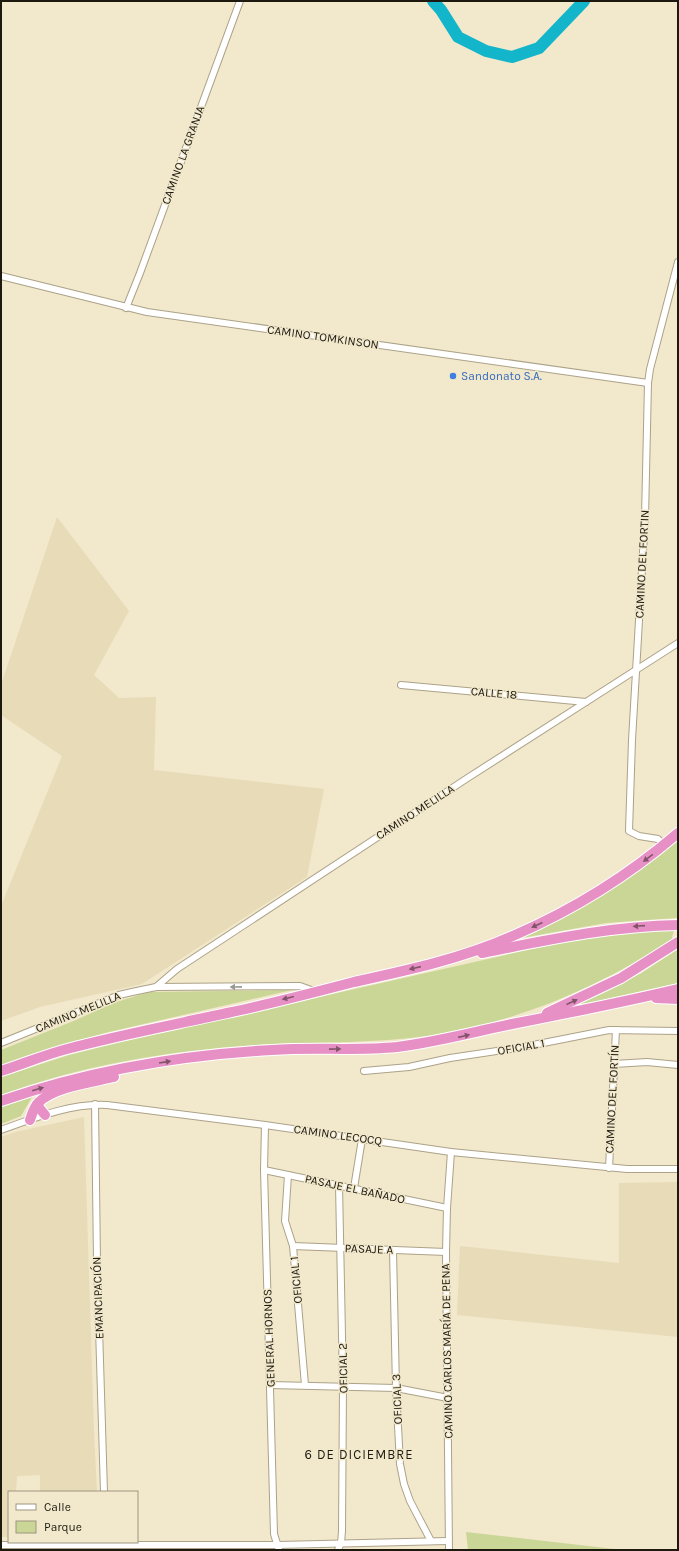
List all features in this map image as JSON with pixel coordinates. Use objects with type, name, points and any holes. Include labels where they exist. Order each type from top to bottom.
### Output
[{"type":"highway","points":[[436,963],[495,943],[551,919],[610,885],[638,866],[678,833]]},
{"type":"highway","points":[[1,1072],[66,1049],[232,1012],[436,963],[594,931],[678,925]]},
{"type":"highway","points":[[509,1025],[543,1014],[621,978],[678,942]]},
{"type":"highway","points":[[1,1101],[54,1084],[142,1065],[190,1058],[272,1050],[367,1048],[402,1046],[439,1041],[509,1025],[634,1000],[678,989]]},
{"type":"highway","points":[[634,1000],[663,998],[678,999]]},
{"type":"highway","points":[[30,1120],[37,1105],[49,1095],[62,1090],[127,1074],[142,1065]]},
{"type":"highway","points":[[37,1105],[45,1115]]},
{"type":"street","name":"CAMINO LA GRANJA","points":[[126,308],[240,1]]},
{"type":"street","name":"CAMINO DEL FORTIN","points":[[664,845],[658,839],[639,836],[629,831],[636,669],[645,518],[648,383],[650,369],[678,262]]},
{"type":"street","name":"CAMINO TOMKINSON","points":[[1,276],[126,308],[197,320],[648,383]]},
{"type":"street","name":"CAMINO MELILLA","points":[[156,988],[177,969],[452,788],[678,642]]},
{"type":"street","name":"CALLE 18","points":[[401,685],[586,702]]},
{"type":"street","name":"CAMINO MELILLA","points":[[1,1043],[119,996],[156,988],[300,986],[316,992]]},
{"type":"street","name":"OFICIAL 1","points":[[364,1071],[409,1067],[450,1058],[523,1047],[609,1030],[678,1031]]},
{"type":"street","name":"CAMINO DEL FORTÍN","points":[[609,1168],[616,1030]]},
{"type":"street","points":[[614,1064],[647,1062],[678,1065]]},
{"type":"street","name":"CAMINO LECOCQ","points":[[1,1130],[70,1108],[95,1104],[121,1106],[265,1125],[451,1152],[609,1168],[678,1168]]},
{"type":"street","name":"EMANCIPACIÓN","points":[[95,1104],[97,1262],[104,1491]]},
{"type":"street","name":"GENERAL HORNOS","points":[[265,1125],[264,1170],[274,1534],[278,1548]]},
{"type":"street","points":[[354,1188],[362,1139]]},
{"type":"street","name":"CAMINO CARLOS MARÍA DE PENA","points":[[449,1550],[446,1252],[451,1152]]},
{"type":"street","name":"PASAJE EL BAÑADO","points":[[264,1170],[447,1208]]},
{"type":"street","name":"OFICIAL 1","points":[[288,1175],[285,1221],[292,1246],[305,1385]]},
{"type":"street","name":"OFICIAL 2","points":[[338,1550],[341,1543],[342,1530],[343,1386],[339,1248],[339,1185]]},
{"type":"street","name":"PASAJE A","points":[[292,1246],[446,1252]]},
{"type":"street","name":"OFICIAL 3","points":[[393,1250],[396,1388],[401,1473],[410,1501],[430,1541]]},
{"type":"street","points":[[270,1385],[396,1388],[448,1398]]},
{"type":"street","points":[[1,1545],[278,1548],[341,1543],[448,1541]]},
{"type":"shaded area","points":[[57,517],[129,611],[94,675],[119,698],[156,697],[154,770],[324,789],[307,877],[142,984],[40,1007],[1,1021],[1,906],[62,756],[1,715],[1,685]]},
{"type":"shaded area","points":[[84,1117],[97,1491],[40,1491],[40,1475],[17,1476],[16,1491],[8,1491],[8,1537],[1,1537],[1,1137],[15,1132]]},
{"type":"shaded area","points":[[678,1182],[678,1337],[457,1315],[460,1246],[619,1263],[619,1183]]},
{"type":"green space","points":[[678,841],[678,918],[606,923],[516,939],[559,919],[601,896],[640,870]]},
{"type":"green space","points":[[657,931],[674,931],[672,937],[673,939],[645,957],[586,988],[524,1013],[460,1030],[408,1038],[238,1046],[169,1054],[135,1059],[67,1074],[1,1095],[1,1077],[69,1055],[121,1042],[536,948],[592,937]]},
{"type":"green space","points":[[678,949],[678,983],[579,1004],[640,974]]},
{"type":"green space","points":[[292,990],[109,1032],[1,1065],[1,1050],[76,1020],[113,1003],[149,992]]},
{"type":"green space","points":[[32,1097],[21,1116],[1,1124],[1,1107]]},
{"type":"green space","points":[[466,1532],[623,1550],[468,1550]]},
{"type":"waterway","points":[[433,1],[441,10],[458,37],[486,51],[512,57],[539,48],[584,1]]},
{"type":"place","name":"Sandonato S.A.","points":[[453,376]]},
{"type":"district","name":"6 DE DICIEMBRE","points":[[359,1454]]}]
